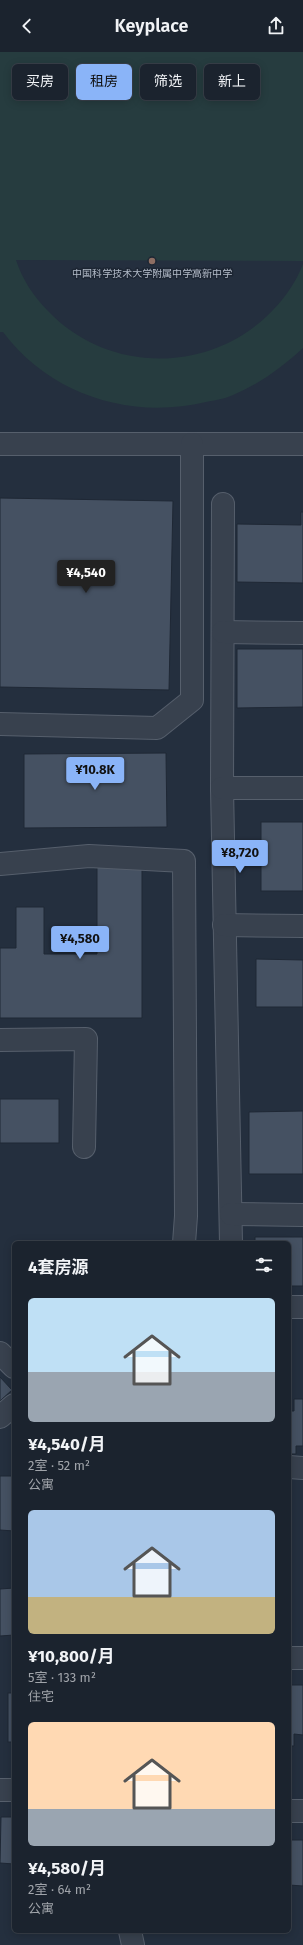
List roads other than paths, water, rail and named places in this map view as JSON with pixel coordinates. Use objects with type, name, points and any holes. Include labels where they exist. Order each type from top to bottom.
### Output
[{"type":"street","points":[[0,444],[303,444]]},
{"type":"street","points":[[0,724],[158,728],[192,700],[192,444]]},
{"type":"street","points":[[223,504],[224,632],[222,788],[231,1241]]},
{"type":"street","points":[[224,632],[303,632]]},
{"type":"street","points":[[222,788],[303,788]]},
{"type":"street","points":[[0,864],[89,856],[184,861],[186,1208],[184,1241]]},
{"type":"street","points":[[224,925],[303,926]]},
{"type":"street","points":[[0,1040],[86,1039],[84,1147]]},
{"type":"street","points":[[231,1214],[303,1215]]},
{"type":"street","points":[[291,1307],[303,1307]]},
{"type":"street","points":[[0,1353],[12,1365]]},
{"type":"street","points":[[0,1416],[12,1407]]},
{"type":"street","points":[[291,1467],[303,1468]]},
{"type":"street","points":[[291,1658],[303,1658]]},
{"type":"street","points":[[0,1790],[12,1790]]},
{"type":"street","points":[[291,1811],[303,1811]]},
{"type":"street","points":[[130,1933],[132,1945]]},
{"type":"place","name":"中国科学技术大学附属中学高新中学","points":[[152,261]]}]
